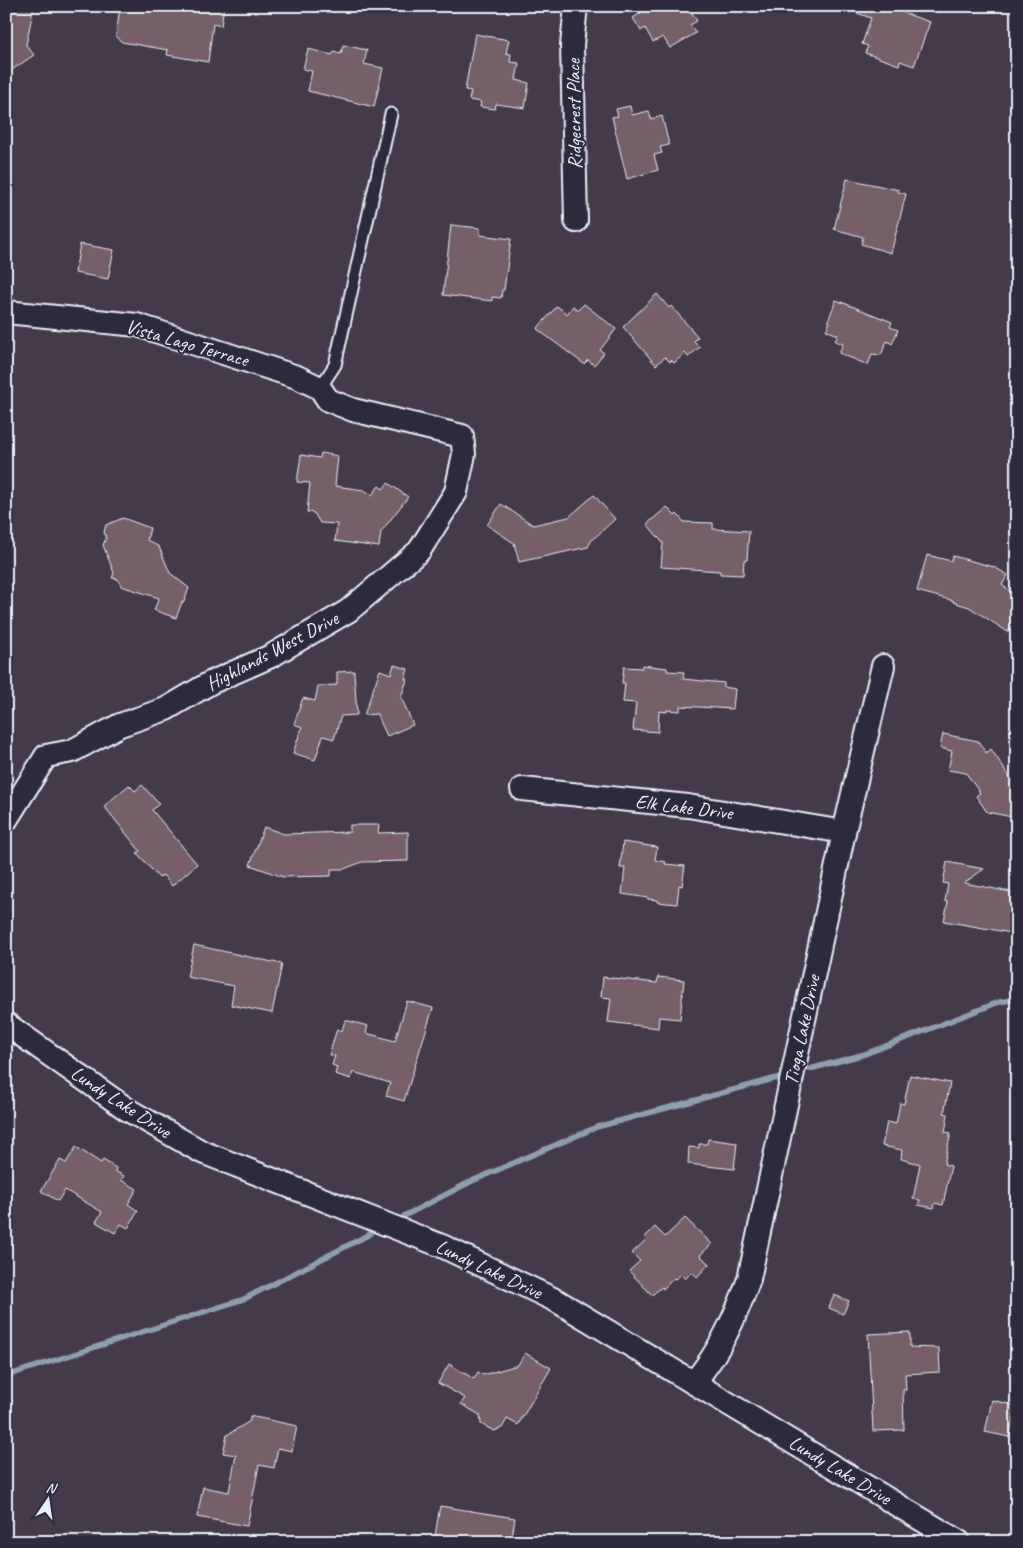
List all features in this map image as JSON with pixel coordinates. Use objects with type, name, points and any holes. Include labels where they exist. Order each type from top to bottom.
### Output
[{"type":"street","name":"Ridgecrest Place","points":[[576,6],[572,45],[576,221]]},
{"type":"street","name":"Vista Lago Terrace","points":[[6,312],[137,325],[297,377],[324,394]]},
{"type":"street","name":"Highlands West Drive","points":[[6,820],[46,756],[72,751],[120,725],[166,709],[210,683],[271,656],[348,611],[419,552],[456,492],[464,454],[462,436],[353,410],[324,394]]},
{"type":"street","name":"Tioga Lake Drive","points":[[694,1382],[708,1366],[738,1312],[750,1279],[844,832],[883,666]]},
{"type":"street","name":"Elk Lake Drive","points":[[522,789],[688,806],[844,832]]},
{"type":"street","name":"Lundy Lake Drive","points":[[6,1024],[128,1110],[202,1152],[442,1246],[557,1300],[960,1542]]},
{"type":"lane","points":[[324,394],[335,365],[391,114]]},
{"type":"building","points":[[6,6],[34,6],[26,45],[34,55],[6,74]]},
{"type":"building","points":[[120,6],[224,6],[221,26],[213,24],[208,62],[167,55],[168,50],[122,42],[116,37]]},
{"type":"building","points":[[637,6],[688,6],[697,21],[690,25],[696,33],[670,48],[663,37],[653,42],[645,28],[641,31],[633,18],[641,13]]},
{"type":"building","points":[[843,6],[903,6],[901,12],[930,22],[914,66],[900,61],[899,65],[865,53],[868,46],[862,44],[871,18],[843,8]]},
{"type":"building","points":[[475,34],[509,40],[506,53],[511,54],[510,62],[519,63],[516,80],[529,83],[525,108],[496,104],[495,109],[480,107],[481,102],[469,100],[471,91],[465,90]]},
{"type":"building","points":[[343,45],[367,50],[364,64],[383,68],[374,107],[308,91],[312,71],[303,69],[308,49],[332,55],[334,52],[341,54]]},
{"type":"building","points":[[630,106],[632,115],[649,111],[651,119],[662,116],[669,145],[660,147],[662,153],[654,155],[658,170],[627,179],[612,117],[618,116],[616,109]]},
{"type":"building","points":[[847,179],[899,190],[898,192],[906,194],[891,253],[861,244],[863,237],[834,229]]},
{"type":"building","points":[[451,225],[480,228],[480,235],[511,239],[504,290],[502,290],[501,298],[492,297],[492,301],[443,295]]},
{"type":"building","points":[[80,244],[114,250],[108,279],[75,273]]},
{"type":"building","points":[[657,294],[669,308],[671,306],[698,337],[694,341],[700,347],[688,357],[685,353],[674,363],[665,357],[656,365],[623,327]]},
{"type":"building","points":[[836,300],[892,322],[890,327],[898,330],[892,344],[887,341],[881,355],[872,354],[868,365],[839,353],[843,344],[835,341],[838,335],[826,330]]},
{"type":"building","points":[[584,304],[616,329],[600,350],[604,353],[594,365],[588,360],[584,364],[537,329],[557,306],[567,314],[573,306],[578,310]]},
{"type":"building","points":[[321,453],[338,456],[335,486],[364,490],[372,495],[379,486],[383,489],[388,483],[408,497],[381,532],[379,547],[335,541],[337,524],[320,523],[314,513],[307,512],[310,483],[297,482],[301,455],[320,458]]},
{"type":"building","points":[[594,495],[615,519],[591,541],[588,547],[519,562],[514,543],[487,525],[501,504],[533,525],[569,517]]},
{"type":"building","points":[[667,507],[684,522],[713,523],[713,529],[749,531],[747,560],[744,560],[743,575],[720,574],[720,571],[661,567],[663,543],[647,524]]},
{"type":"building","points":[[123,518],[150,528],[147,540],[159,547],[170,573],[189,588],[176,618],[154,610],[159,598],[121,586],[118,579],[112,578],[114,573],[103,545],[106,538],[104,532],[106,525]]},
{"type":"building","points":[[927,555],[951,561],[953,556],[994,567],[1008,575],[1002,585],[1017,596],[1017,618],[1008,632],[969,607],[917,591]]},
{"type":"building","points":[[394,665],[408,669],[405,679],[407,680],[401,697],[413,725],[387,736],[377,714],[364,715],[380,670],[391,674]]},
{"type":"building","points":[[642,665],[667,668],[667,671],[684,672],[683,679],[724,683],[724,687],[735,689],[733,709],[680,706],[680,711],[659,711],[658,732],[633,730],[636,703],[623,702],[625,683],[622,683],[624,667],[642,668]]},
{"type":"building","points":[[354,671],[357,715],[341,716],[334,739],[323,736],[315,760],[293,753],[302,727],[294,724],[303,698],[315,701],[318,686],[337,685],[337,672]]},
{"type":"building","points":[[943,734],[978,741],[986,753],[991,749],[1017,788],[1017,818],[987,812],[976,796],[980,793],[966,773],[948,770],[952,751],[940,748]]},
{"type":"building","points":[[129,785],[135,791],[142,785],[159,804],[152,810],[197,864],[172,886],[163,875],[159,878],[137,853],[140,851],[104,806]]},
{"type":"building","points":[[350,825],[379,825],[378,833],[408,832],[408,861],[362,862],[344,869],[331,869],[331,876],[283,877],[250,865],[264,827],[284,834],[350,832]]},
{"type":"building","points":[[623,842],[657,847],[655,860],[666,862],[665,864],[685,866],[682,886],[679,885],[677,904],[657,902],[657,900],[622,894],[625,868],[620,868]]},
{"type":"building","points":[[947,862],[984,869],[964,883],[1011,892],[1010,899],[1017,900],[1017,934],[944,921],[948,902],[945,901],[948,884],[943,883]]},
{"type":"building","points":[[194,945],[282,964],[272,1013],[231,1005],[234,986],[187,977]]},
{"type":"building","points":[[603,977],[657,983],[658,977],[684,980],[680,1019],[659,1017],[658,1028],[608,1022],[611,998],[601,997]]},
{"type":"building","points":[[407,1001],[433,1008],[404,1101],[386,1096],[390,1083],[353,1072],[351,1079],[335,1074],[337,1067],[332,1065],[335,1056],[329,1055],[337,1029],[342,1031],[345,1020],[368,1026],[366,1033],[395,1041]]},
{"type":"building","points":[[910,1075],[950,1083],[944,1113],[948,1114],[945,1132],[951,1133],[944,1164],[951,1166],[943,1205],[935,1203],[934,1208],[918,1205],[920,1200],[913,1199],[920,1164],[901,1159],[902,1150],[882,1146],[887,1122],[896,1124],[900,1103],[904,1104]]},
{"type":"building","points":[[708,1139],[737,1143],[734,1169],[688,1164],[689,1147],[699,1148],[699,1144],[707,1144]]},
{"type":"building","points":[[76,1147],[101,1163],[103,1160],[116,1168],[115,1171],[124,1176],[121,1180],[137,1189],[128,1204],[138,1211],[128,1228],[121,1224],[115,1233],[96,1222],[102,1212],[65,1190],[58,1201],[41,1191],[60,1160],[66,1163]]},
{"type":"building","points":[[685,1218],[712,1244],[700,1255],[709,1264],[697,1277],[692,1272],[685,1279],[681,1274],[663,1289],[662,1287],[652,1295],[629,1271],[640,1261],[632,1253],[646,1240],[644,1238],[655,1227],[665,1237]]},
{"type":"building","points":[[834,1295],[849,1301],[843,1314],[829,1308]]},
{"type":"building","points":[[910,1332],[910,1347],[939,1348],[940,1372],[905,1374],[906,1390],[903,1390],[904,1430],[873,1431],[868,1334]]},
{"type":"building","points":[[525,1353],[551,1368],[518,1425],[507,1419],[502,1428],[494,1431],[481,1424],[480,1415],[461,1404],[465,1398],[438,1383],[449,1364],[474,1379],[478,1372],[483,1375],[518,1365]]},
{"type":"building","points":[[992,1400],[1017,1406],[1009,1437],[985,1432]]},
{"type":"building","points":[[250,1416],[297,1426],[292,1451],[278,1448],[274,1468],[259,1465],[247,1526],[197,1517],[203,1487],[229,1492],[236,1455],[223,1453],[227,1435],[250,1421]]},
{"type":"building","points":[[440,1506],[515,1518],[512,1537],[502,1535],[501,1542],[434,1542]]},
{"type":"waterway","points":[[810,1069],[865,1054],[999,1002],[1017,999]]},
{"type":"waterway","points":[[404,1216],[472,1181],[597,1127],[777,1078]]},
{"type":"waterway","points":[[6,1376],[244,1299],[370,1234]]}]
